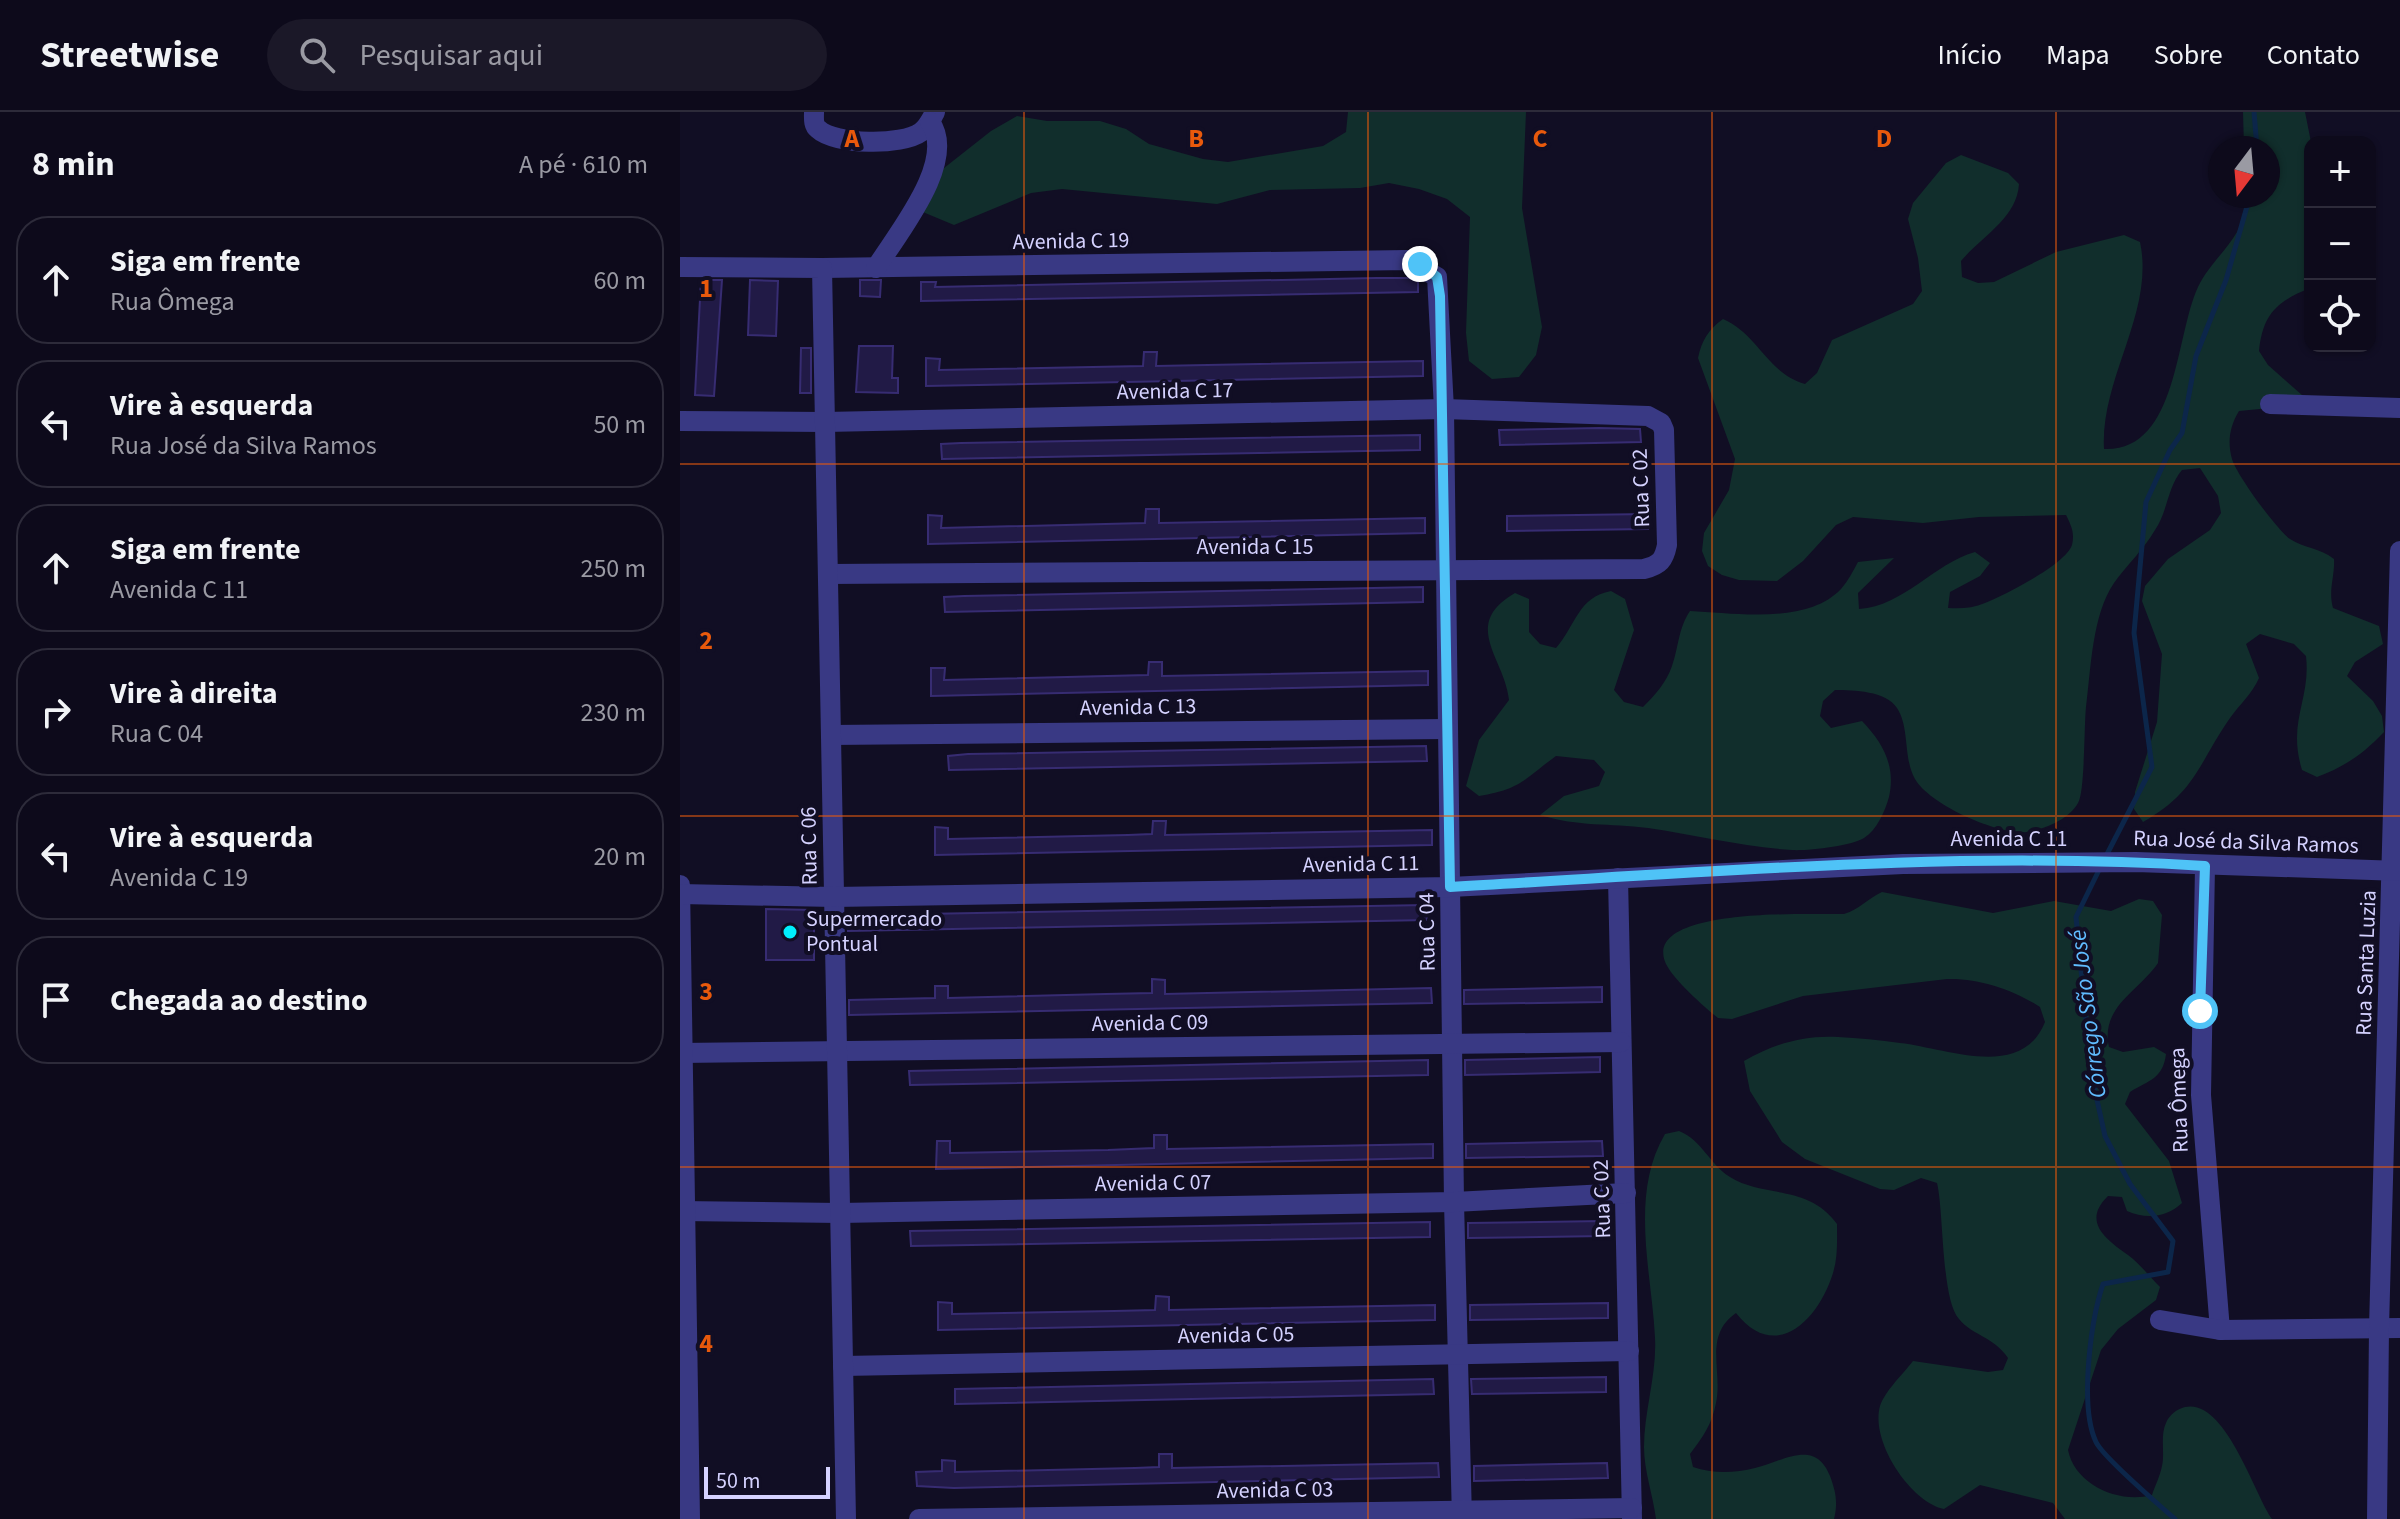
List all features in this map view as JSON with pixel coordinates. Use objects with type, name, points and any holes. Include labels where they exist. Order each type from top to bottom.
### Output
[{"type":"street","points":[[814,114],[820,131],[849,140],[905,140],[920,133],[932,117]]},
{"type":"street","points":[[876,268],[923,194],[933,170],[939,139],[932,117]]},
{"type":"street","name":"Avenida C 19","points":[[680,267],[876,268],[1408,260],[1437,277],[1440,296]]},
{"type":"street","name":"Rua C 06","points":[[822,268],[846,1519]]},
{"type":"street","name":"Rua C 04","points":[[1440,296],[1462,1515]]},
{"type":"street","points":[[2270,404],[2400,408]]},
{"type":"street","name":"Avenida C 17","points":[[680,421],[825,422],[1444,409],[1638,415],[1655,419],[1664,430]]},
{"type":"street","name":"Rua C 02","points":[[1664,430],[1667,545]]},
{"type":"street","name":"Avenida C 15","points":[[828,574],[1644,569],[1658,565],[1665,558],[1667,545]]},
{"type":"street","name":"Rua Santa Luzia","points":[[2377,1519],[2379,1328],[2396,870],[2400,551]]},
{"type":"street","name":"Avenida C 13","points":[[831,735],[1446,729]]},
{"type":"street","name":"Rua José da Silva Ramos","points":[[2091,862],[2396,870]]},
{"type":"street","name":"Avenida C 11","points":[[680,894],[834,897],[1450,887],[1903,864],[2091,862]]},
{"type":"street","name":"Rua Ômega","points":[[2205,866],[2201,1095],[2220,1330]]},
{"type":"street","name":"Rua C 02","points":[[1618,878],[1632,1514]]},
{"type":"street","points":[[680,885],[684,1369],[690,1519]]},
{"type":"street","name":"Avenida C 09","points":[[681,1053],[1621,1042]]},
{"type":"street","name":"Avenida C 07","points":[[683,1211],[840,1213],[1454,1202],[1626,1193]]},
{"type":"street","points":[[2160,1320],[2220,1330],[2400,1328]]},
{"type":"street","name":"Avenida C 05","points":[[843,1366],[1629,1351]]},
{"type":"street","name":"Avenida C 03","points":[[919,1519],[1632,1514]]},
{"type":"green space","points":[[1348,112],[1526,112],[1522,208],[1542,327],[1536,355],[1519,377],[1492,379],[1469,361],[1466,333],[1470,217],[1447,199],[1419,189],[1389,183],[1360,188],[1270,190],[1217,204],[1062,189],[1031,193],[954,225],[918,210],[925,183],[991,131],[1017,116],[1047,121],[1100,121],[1126,129],[1149,144],[1203,159],[1228,162],[1323,146],[1346,132]]},
{"type":"green space","points":[[2243,112],[2305,112],[2310,136],[2304,136],[2304,291],[2273,311],[2264,328],[2259,351],[2268,365],[2302,395],[2290,406],[2239,411],[2230,434],[2230,452],[2249,489],[2284,534],[2334,559],[2333,608],[2379,626],[2383,644],[2355,662],[2347,676],[2373,701],[2382,716],[2384,732],[2369,747],[2354,759],[2317,777],[2302,770],[2297,738],[2307,672],[2306,656],[2294,644],[2260,634],[2246,644],[2259,678],[2194,776],[2174,800],[2143,822],[2134,809],[2135,792],[2157,722],[2162,654],[2142,601],[2145,586],[2168,559],[2210,530],[2221,513],[2218,496],[2200,468],[2182,470],[2173,484],[2155,530],[2107,596],[2097,626],[2091,660],[2080,796],[2069,814],[2049,826],[2027,832],[1999,829],[1935,799],[1923,789],[1911,771],[1904,725],[1897,708],[1878,695],[1851,690],[1835,690],[1823,701],[1820,716],[1831,728],[1862,721],[1886,756],[1891,786],[1877,825],[1869,835],[1850,843],[1792,850],[1540,815],[1564,796],[1599,786],[1605,772],[1594,760],[1556,756],[1522,782],[1479,796],[1466,786],[1479,740],[1509,700],[1488,630],[1490,617],[1499,605],[1515,593],[1529,599],[1529,632],[1540,644],[1556,648],[1591,599],[1611,591],[1625,599],[1634,630],[1614,690],[1624,702],[1643,707],[1670,672],[1690,611],[1770,614],[1809,608],[1841,589],[1858,562],[1894,558],[1858,593],[1859,609],[1875,606],[1890,601],[1945,566],[1975,552],[1990,563],[1980,576],[1950,592],[1948,608],[1967,608],[2006,593],[2059,561],[2073,541],[2066,515],[1979,517],[1923,523],[1853,517],[1836,525],[1803,561],[1777,581],[1739,580],[1722,575],[1708,566],[1702,551],[1704,533],[1729,490],[1735,459],[1698,358],[1701,346],[1710,331],[1723,319],[1745,334],[1781,371],[1805,384],[1817,373],[1832,340],[1913,304],[1922,291],[1908,219],[1913,203],[1946,163],[1961,155],[2008,173],[2019,184],[2017,196],[2005,217],[1961,261],[1962,277],[1978,283],[1994,282],[2056,252],[2124,235],[2140,242],[2143,268],[2140,294],[2110,397],[2104,449],[2128,445],[2147,432],[2160,412],[2170,388],[2198,287],[2237,232],[2244,208],[2280,208],[2280,136],[2244,136]]},
{"type":"green space","points":[[1882,892],[1993,913],[2054,901],[2111,911],[2139,899],[2153,901],[2162,915],[2158,963],[2123,1000],[2110,1021],[2108,1033],[2109,1047],[2123,1052],[2154,1047],[2166,1054],[2158,1074],[2130,1092],[2125,1104],[2169,1161],[2182,1203],[2163,1214],[2149,1216],[2127,1211],[2122,1197],[2108,1196],[2100,1205],[2097,1222],[2105,1237],[2137,1262],[2160,1287],[2156,1300],[2118,1329],[2101,1350],[2068,1450],[2079,1473],[2100,1489],[2126,1497],[2152,1495],[2162,1466],[2163,1433],[2167,1420],[2182,1408],[2199,1408],[2213,1417],[2237,1450],[2272,1519],[2065,1519],[2053,1503],[1980,1485],[1944,1509],[1919,1495],[1896,1468],[1881,1436],[1880,1406],[1913,1361],[1988,1372],[2003,1370],[2008,1358],[1996,1345],[1965,1325],[1953,1309],[1946,1275],[1937,1183],[1921,1178],[1894,1190],[1880,1189],[1805,1159],[1782,1142],[1750,1091],[1744,1061],[1789,1042],[1825,1037],[1885,1041],[1960,1054],[2001,1056],[2019,1051],[2034,1040],[2045,1022],[2040,1007],[1996,986],[1947,979],[1803,996],[1732,1019],[1718,1018],[1670,970],[1666,964],[1665,945],[1679,931],[1736,917],[1844,914]]},
{"type":"green space","points":[[1679,1131],[1694,1141],[1730,1177],[1757,1188],[1800,1197],[1826,1211],[1837,1224],[1833,1273],[1818,1306],[1807,1319],[1781,1335],[1766,1335],[1751,1328],[1736,1313],[1726,1322],[1717,1343],[1718,1391],[1714,1411],[1690,1454],[1693,1467],[1724,1472],[1755,1468],[1798,1455],[1816,1458],[1824,1464],[1834,1487],[1834,1519],[1656,1519],[1644,1447],[1655,1352],[1645,1208],[1654,1158],[1665,1134]]},
{"type":"building","points":[[1412,278],[1418,281],[1418,292],[921,301],[921,282],[936,282],[935,287]]},
{"type":"building","points":[[701,280],[722,280],[714,396],[695,395]]},
{"type":"building","points":[[750,280],[778,281],[776,336],[748,335]]},
{"type":"building","points":[[860,280],[881,280],[880,297],[860,296]]},
{"type":"building","points":[[859,346],[893,346],[892,378],[898,378],[898,393],[856,392]]},
{"type":"building","points":[[801,348],[811,348],[811,393],[800,393]]},
{"type":"building","points":[[1144,352],[1157,352],[1156,366],[1423,361],[1423,376],[926,386],[926,358],[940,359],[939,370],[1143,366]]},
{"type":"building","points":[[1640,429],[1641,442],[1500,445],[1499,430]]},
{"type":"building","points":[[1420,435],[1420,450],[942,459],[941,444],[961,443]]},
{"type":"building","points":[[1146,509],[1159,509],[1159,523],[1425,518],[1425,533],[928,544],[928,515],[942,516],[941,528],[1145,523]]},
{"type":"building","points":[[1648,514],[1648,529],[1507,531],[1507,516]]},
{"type":"building","points":[[1423,587],[1423,602],[945,612],[944,597],[964,596]]},
{"type":"building","points":[[1149,662],[1162,662],[1162,676],[1428,671],[1428,685],[931,696],[931,668],[945,668],[944,680],[1148,675]]},
{"type":"building","points":[[1426,746],[1427,761],[949,770],[948,756],[968,754]]},
{"type":"building","points":[[1153,821],[1166,821],[1165,835],[1432,830],[1432,845],[935,855],[935,827],[948,828],[948,839],[1128,835],[1152,834]]},
{"type":"building","points":[[1426,905],[1427,920],[848,931],[847,916],[866,915]]},
{"type":"building","name":"Supermercado Pontual","points":[[766,909],[814,910],[814,960],[766,960]]},
{"type":"building","points":[[1152,979],[1165,980],[1165,994],[1431,988],[1432,1003],[849,1015],[849,1000],[935,998],[935,986],[948,986],[948,998],[1152,993]]},
{"type":"building","points":[[1602,987],[1602,1002],[1464,1004],[1464,990]]},
{"type":"building","points":[[1600,1057],[1600,1072],[1465,1075],[1465,1060]]},
{"type":"building","points":[[1428,1060],[1428,1075],[910,1085],[909,1071]]},
{"type":"building","points":[[1154,1135],[1167,1135],[1167,1149],[1433,1144],[1433,1158],[936,1169],[937,1141],[950,1141],[950,1153],[1108,1150],[1154,1148]]},
{"type":"building","points":[[1602,1141],[1603,1156],[1466,1158],[1466,1144]]},
{"type":"building","points":[[1603,1221],[1604,1236],[1468,1238],[1468,1223]]},
{"type":"building","points":[[1430,1222],[1430,1237],[911,1246],[910,1231]]},
{"type":"building","points":[[1156,1296],[1169,1297],[1169,1310],[1435,1305],[1435,1320],[938,1330],[938,1302],[952,1303],[952,1314],[1155,1310]]},
{"type":"building","points":[[1608,1303],[1608,1318],[1470,1320],[1470,1305]]},
{"type":"building","points":[[1606,1377],[1606,1392],[1472,1394],[1471,1379]]},
{"type":"building","points":[[1433,1379],[1434,1394],[955,1404],[955,1389]]},
{"type":"building","points":[[1159,1454],[1172,1454],[1172,1468],[1438,1463],[1439,1477],[954,1488],[917,1486],[916,1472],[942,1471],[942,1460],[955,1461],[955,1472],[1135,1468],[1159,1467]]},
{"type":"building","points":[[1607,1463],[1608,1478],[1474,1481],[1474,1466]]},
{"type":"waterway","name":"Córrego São José","points":[[2254,112],[2256,136]]},
{"type":"waterway","name":"Córrego São José","points":[[2105,858],[2152,767],[2134,633],[2146,502],[2170,450],[2182,433],[2196,356],[2226,280],[2247,208]]},
{"type":"waterway","name":"Córrego São José","points":[[2101,866],[2076,917],[2091,1073],[2105,1136],[2130,1184],[2173,1241],[2168,1272],[2103,1284],[2091,1340],[2088,1407],[2091,1426],[2101,1449],[2175,1519]]},
{"type":"place","name":"Supermercado Pontual","points":[[790,932]]},
{"type":"route","points":[[1420,264],[1437,277],[1440,296],[1450,887],[1903,864],[2136,862],[2205,866],[2200,1011]]}]
